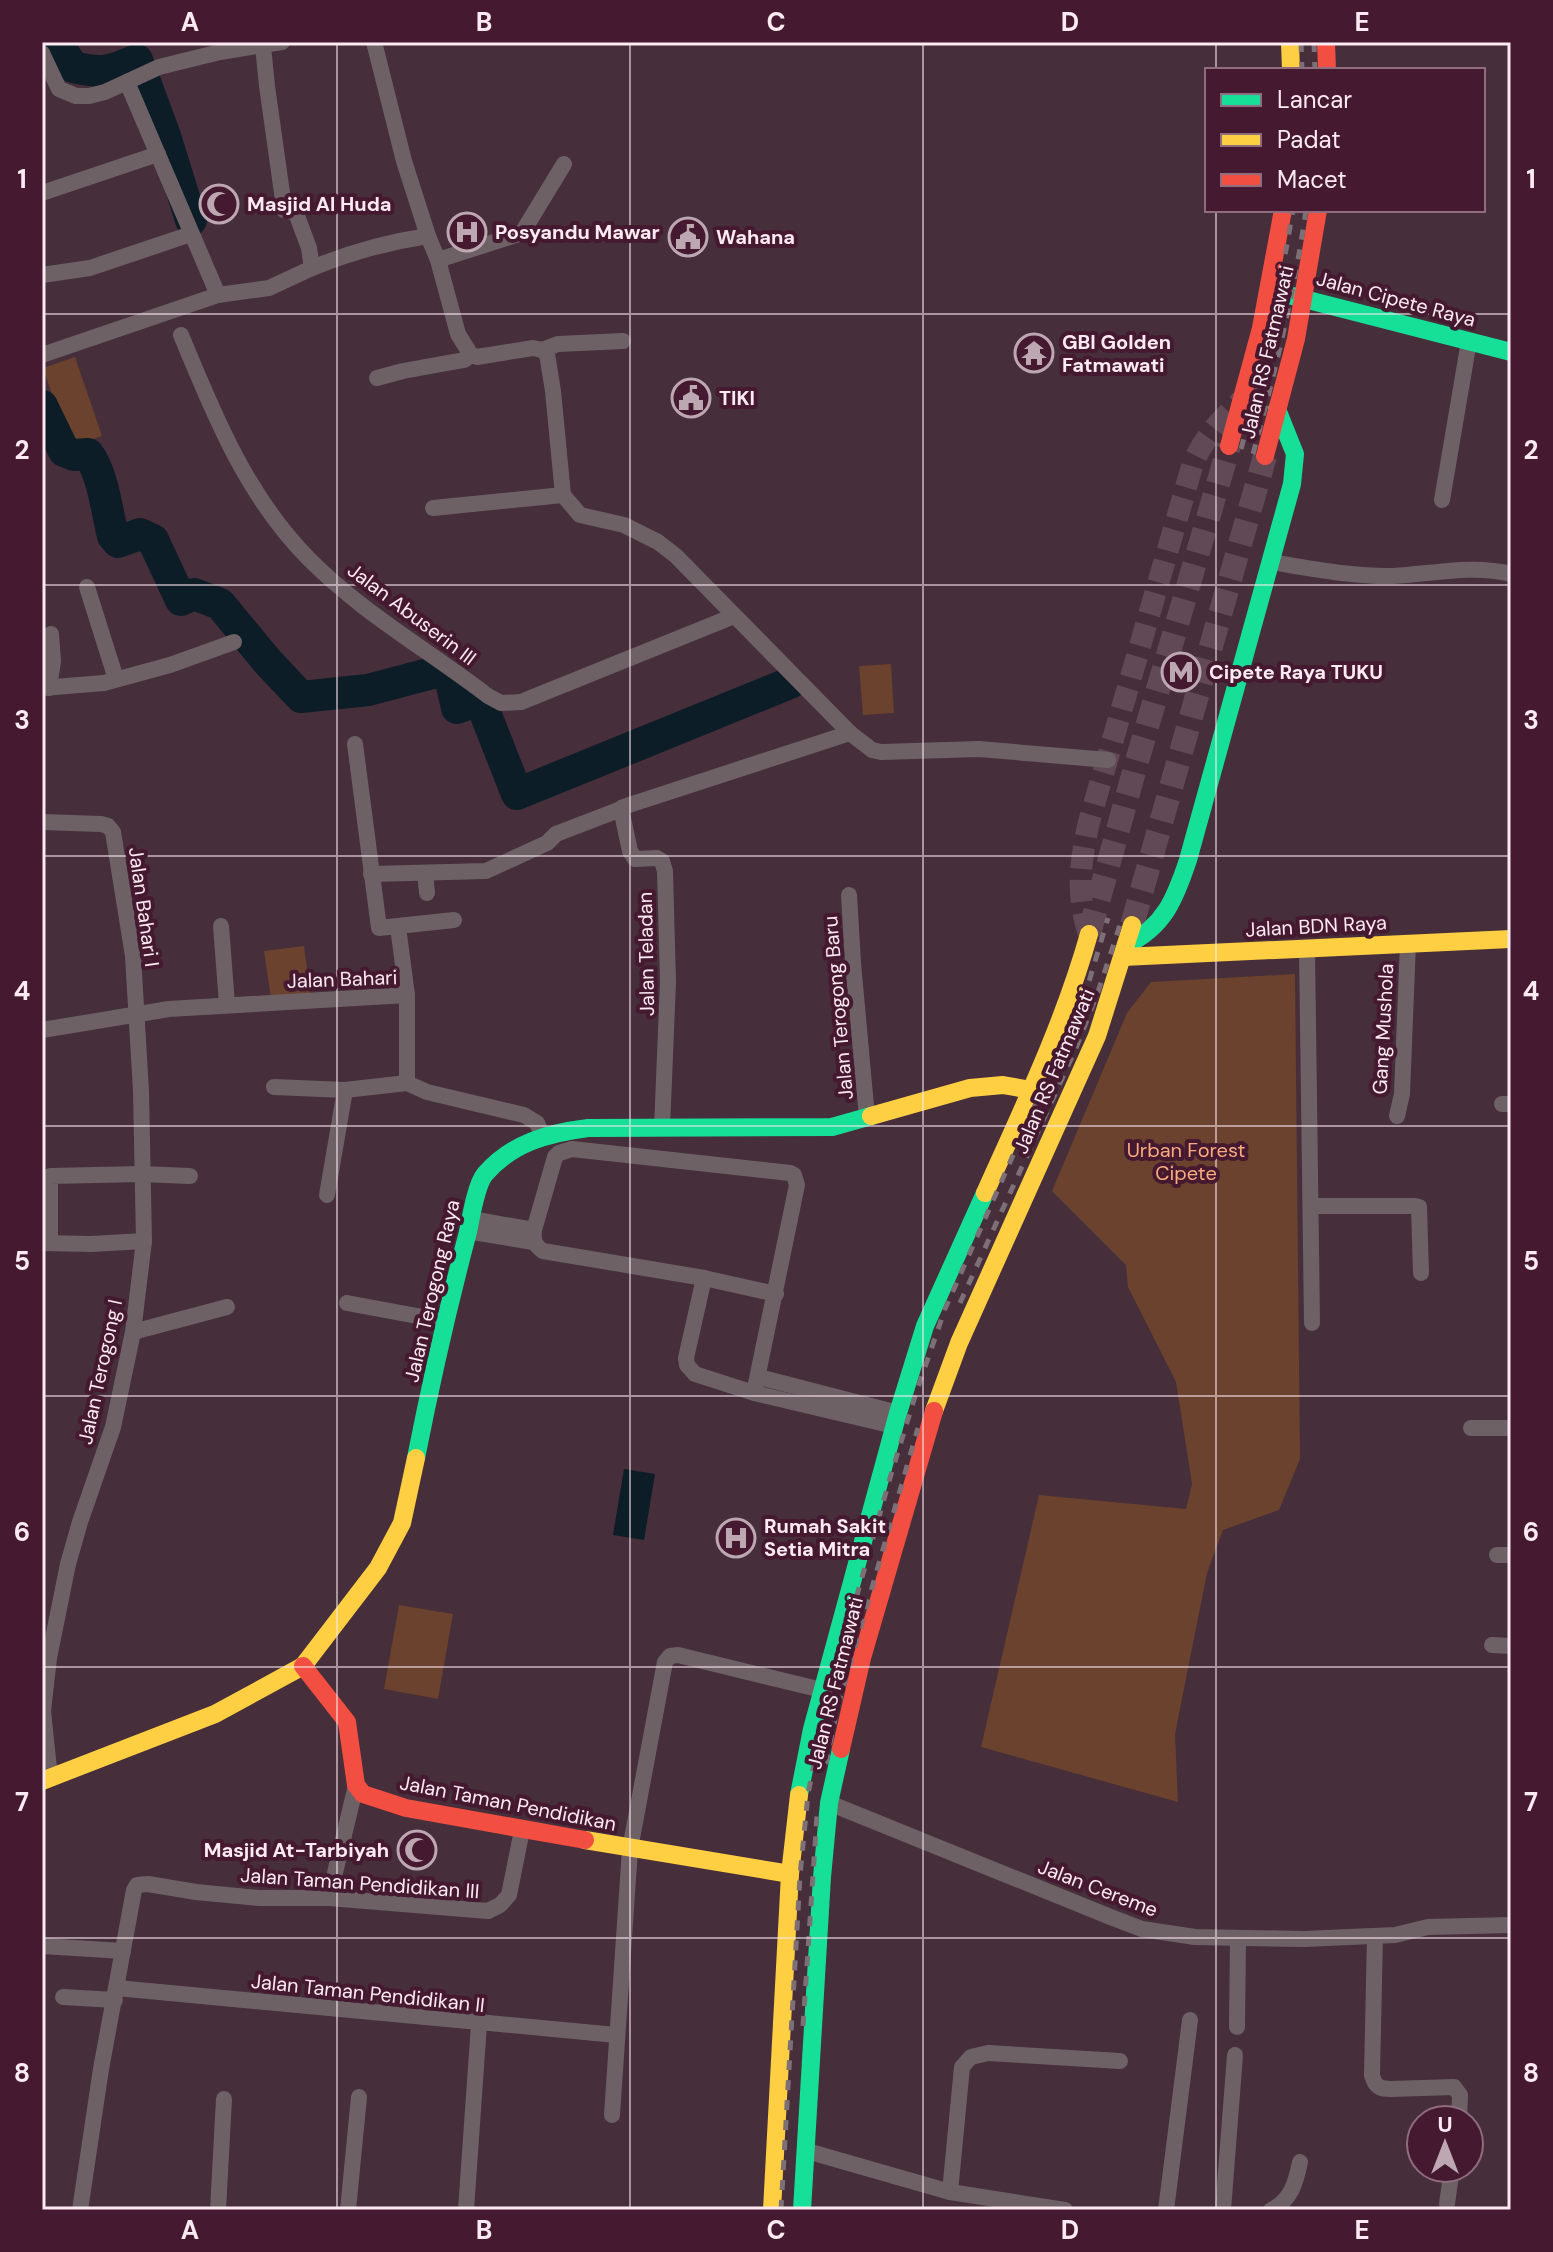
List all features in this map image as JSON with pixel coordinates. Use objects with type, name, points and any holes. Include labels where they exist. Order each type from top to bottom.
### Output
[{"type":"main road","points":[[1290,42],[1291,68]]},
{"type":"main road","points":[[1326,42],[1327,68]]},
{"type":"main road","name":"Jalan RS Fatmawati","points":[[1229,446],[1257,343],[1283,212]]},
{"type":"main road","name":"Jalan RS Fatmawati","points":[[1265,456],[1296,339],[1318,212]]},
{"type":"main road","name":"Jalan Cipete Raya","points":[[1269,290],[1511,352]]},
{"type":"main road","points":[[1124,951],[1151,933],[1162,920],[1186,866],[1292,484],[1295,454],[1277,409]]},
{"type":"main road","name":"Jalan RS Fatmawati","points":[[802,2210],[829,1803],[862,1658],[933,1414],[977,1299],[1097,1036],[1132,925]]},
{"type":"main road","name":"Jalan RS Fatmawati","points":[[772,2210],[790,1874],[800,1782],[822,1690],[925,1326],[1031,1090],[1077,977],[1089,934]]},
{"type":"main road","name":"Jalan BDN Raya","points":[[1124,951],[1307,949],[1511,939]]},
{"type":"main road","name":"Jalan Terogong Raya","points":[[46,1779],[215,1714],[303,1666],[378,1568],[399,1530],[407,1506],[444,1321],[482,1177],[505,1154],[526,1142],[562,1131],[588,1128],[832,1127],[970,1088],[1003,1085],[1031,1090]]},
{"type":"main road","points":[[303,1666],[347,1722],[356,1785]]},
{"type":"main road","name":"Jalan Taman Pendidikan","points":[[356,1785],[363,1794],[406,1808],[630,1849],[790,1874]]},
{"type":"main road","points":[[783,2007],[801,2012],[815,2009]]},
{"type":"street","points":[[43,58],[59,89],[76,96],[105,92],[159,67],[220,52],[282,42]]},
{"type":"street","points":[[374,42],[404,161],[438,260],[458,334],[471,355],[477,357],[533,348],[542,350],[549,357],[563,495],[580,515],[624,525],[658,542],[676,556],[850,733],[872,750],[979,749],[1108,760]]},
{"type":"street","points":[[263,46],[282,208],[296,213],[309,248],[312,268]]},
{"type":"street","points":[[134,79],[158,154],[191,234],[223,294]]},
{"type":"street","points":[[42,193],[158,154]]},
{"type":"street","points":[[438,260],[522,233],[564,164]]},
{"type":"street","points":[[42,275],[90,268],[191,234]]},
{"type":"street","points":[[42,355],[223,294],[269,288],[363,249],[428,236]]},
{"type":"street","name":"Jalan Abuserin III","points":[[181,335],[237,462],[281,527],[307,557],[394,630],[501,703],[521,702],[734,616]]},
{"type":"street","points":[[542,350],[558,344],[623,341]]},
{"type":"street","points":[[1442,500],[1469,341]]},
{"type":"street","points":[[377,378],[464,360],[471,355]]},
{"type":"street","points":[[433,508],[563,495]]},
{"type":"street","points":[[1270,562],[1390,576],[1484,569],[1511,574]]},
{"type":"street","points":[[87,587],[116,679]]},
{"type":"street","points":[[51,634],[53,661],[46,688],[104,683],[201,656],[234,642]]},
{"type":"street","points":[[371,874],[486,871],[547,843],[556,834],[623,807],[850,733]]},
{"type":"street","points":[[355,744],[379,928],[454,920]]},
{"type":"street","name":"Jalan Teladan","points":[[621,809],[630,851],[635,859],[657,858],[662,861],[665,871],[668,982],[662,1128]]},
{"type":"street","name":"Jalan Bahari I","points":[[42,822],[101,824],[113,832],[133,956],[137,1014]]},
{"type":"street","points":[[425,873],[427,893]]},
{"type":"street","name":"Jalan Terogong Baru","points":[[849,895],[867,1117]]},
{"type":"street","points":[[221,926],[227,1004]]},
{"type":"street","points":[[398,927],[407,995]]},
{"type":"street","name":"Gang Mushola","points":[[1397,1116],[1402,1094],[1408,943]]},
{"type":"street","points":[[1307,949],[1312,1323]]},
{"type":"street","name":"Jalan Bahari","points":[[42,1030],[169,1009],[407,995],[407,1083]]},
{"type":"street","name":"Jalan Terogong I","points":[[46,1779],[43,1695],[49,1658],[68,1564],[113,1427],[133,1332],[144,1241],[137,1014]]},
{"type":"street","points":[[274,1087],[345,1090],[407,1083],[427,1092],[524,1115],[537,1123],[543,1137]]},
{"type":"street","points":[[327,1195],[345,1090]]},
{"type":"street","points":[[757,1385],[776,1294],[797,1185],[795,1176],[790,1173],[565,1150],[555,1157],[534,1236],[543,1251],[704,1278],[776,1294]]},
{"type":"street","points":[[144,1241],[46,1243],[49,1176],[190,1176]]},
{"type":"street","points":[[1311,1206],[1419,1207],[1421,1273]]},
{"type":"street","points":[[469,1225],[534,1236]]},
{"type":"street","points":[[704,1278],[686,1358],[687,1365],[695,1374],[757,1385],[896,1420]]},
{"type":"street","points":[[347,1303],[444,1321]]},
{"type":"street","points":[[133,1332],[227,1307]]},
{"type":"street","points":[[1471,1428],[1511,1428]]},
{"type":"street","points":[[1492,1645],[1511,1646]]},
{"type":"street","points":[[612,2115],[630,1849],[667,1657],[678,1655],[822,1690]]},
{"type":"street","points":[[329,1898],[356,1785]]},
{"type":"street","name":"Jalan Cereme","points":[[829,1803],[1142,1929],[1195,1937],[1328,1939],[1395,1935],[1428,1927],[1511,1925]]},
{"type":"street","name":"Jalan Taman Pendidikan III","points":[[123,1951],[137,1885],[259,1898],[329,1898],[488,1911],[509,1895],[522,1830]]},
{"type":"street","points":[[1375,1936],[1374,2083],[1381,2089],[1454,2087],[1460,2095],[1460,2104]]},
{"type":"street","points":[[1237,2027],[1238,1938]]},
{"type":"street","points":[[42,1946],[123,1951],[80,2210]]},
{"type":"street","name":"Jalan Taman Pendidikan II","points":[[63,1997],[116,1994],[616,2035]]},
{"type":"street","points":[[1166,2210],[1190,2020]]},
{"type":"street","points":[[466,2210],[479,2024]]},
{"type":"street","points":[[950,2192],[962,2067],[971,2057],[988,2053],[1120,2061]]},
{"type":"street","points":[[1223,2210],[1235,2055]]},
{"type":"street","points":[[348,2210],[359,2097]]},
{"type":"street","points":[[218,2210],[224,2099]]},
{"type":"street","points":[[807,2151],[950,2192],[1065,2210]]},
{"type":"street","points":[[1271,2210],[1288,2197],[1300,2162]]},
{"type":"street","points":[[1447,2204],[1450,2184]]},
{"type":"green space","points":[[75,357],[102,436],[70,447],[43,368]]},
{"type":"green space","points":[[891,664],[894,713],[863,715],[859,666]]},
{"type":"green space","points":[[304,946],[310,993],[271,999],[264,951]]},
{"type":"green space","name":"Urban Forest Cipete","points":[[1295,974],[1300,1459],[1279,1510],[1223,1530],[1207,1573],[1175,1734],[1178,1802],[981,1747],[1039,1495],[1186,1509],[1192,1484],[1176,1382],[1128,1287],[1126,1265],[1052,1191],[1127,1013],[1151,982]]},
{"type":"green space","points":[[399,1605],[453,1614],[438,1699],[384,1689]]},
{"type":"water","points":[[624,1469],[655,1474],[644,1540],[613,1535]]},
{"type":"waterway","points":[[56,42],[73,67],[106,71],[137,60],[191,220]]},
{"type":"waterway","points":[[42,406],[64,451],[74,455],[88,454],[93,462],[101,482],[113,536],[118,542],[140,534],[153,540],[181,600],[194,594],[220,604],[301,697],[368,690],[440,671],[451,681],[457,708],[480,700],[517,794],[790,683]]},
{"type":"tunnel","points":[[1089,934],[1082,906],[1081,878],[1089,822],[1193,463],[1214,428],[1242,400]]},
{"type":"tunnel","points":[[1089,934],[1229,446]]},
{"type":"tunnel","points":[[1132,925],[1265,456]]},
{"type":"railway","points":[[1301,42],[1302,68]]},
{"type":"railway","points":[[1314,42],[1315,68]]},
{"type":"railway","points":[[1241,449],[1270,341],[1293,212]]},
{"type":"railway","points":[[1253,454],[1283,333],[1306,212]]},
{"type":"railway","points":[[781,2210],[800,1876],[808,1794],[826,1705],[890,1478],[945,1309],[1087,988],[1108,918]]},
{"type":"railway","points":[[960,1303],[1076,1048],[1121,922]]},
{"type":"railway","points":[[826,1764],[837,1709],[918,1428]]},
{"type":"railway","points":[[803,2026],[817,1815]]},
{"type":"traffic: fast","points":[[1269,290],[1511,352]]},
{"type":"traffic: fast","points":[[1126,945],[1150,930],[1159,920],[1178,887],[1188,860],[1292,484],[1295,454],[1277,409]]},
{"type":"traffic: fast","points":[[416,1458],[476,1193],[485,1174],[507,1154],[532,1141],[588,1128],[832,1127],[871,1116]]},
{"type":"traffic: fast","points":[[799,1795],[812,1729],[898,1413],[925,1326],[985,1193]]},
{"type":"traffic: fast","points":[[802,2210],[822,1877],[829,1803],[841,1749]]},
{"type":"traffic: slow","points":[[1290,42],[1291,68]]},
{"type":"traffic: slow","points":[[934,1411],[959,1343],[1097,1036],[1132,925]]},
{"type":"traffic: slow","points":[[985,1193],[1055,1033],[1089,934]]},
{"type":"traffic: slow","points":[[1123,957],[1511,939]]},
{"type":"traffic: slow","points":[[871,1116],[970,1088],[1003,1085],[1031,1090]]},
{"type":"traffic: slow","points":[[42,1781],[215,1714],[303,1666],[378,1568],[402,1523],[416,1458]]},
{"type":"traffic: slow","points":[[772,2210],[790,1874],[799,1795]]},
{"type":"traffic: slow","points":[[585,1840],[790,1874]]},
{"type":"traffic: jam","points":[[1326,42],[1327,68]]},
{"type":"traffic: jam","points":[[1229,446],[1261,328],[1283,212]]},
{"type":"traffic: jam","points":[[1265,456],[1296,339],[1318,212]]},
{"type":"traffic: jam","points":[[841,1749],[862,1658],[934,1411]]},
{"type":"traffic: jam","points":[[303,1666],[347,1722],[356,1785],[363,1794],[406,1808],[585,1840]]},
{"type":"place","name":"Masjid Al Huda","points":[[219,204]]},
{"type":"place","name":"Posyandu Mawar","points":[[467,232]]},
{"type":"place","name":"Wahana","points":[[688,237]]},
{"type":"place","name":"GBI Golden Fatmawati","points":[[1034,353]]},
{"type":"place","name":"TIKI","points":[[691,398]]},
{"type":"place","name":"Cipete Raya TUKU","points":[[1181,672]]},
{"type":"place","name":"Rumah Sakit Setia Mitra","points":[[736,1538]]},
{"type":"place","name":"Masjid At-Tarbiyah","points":[[417,1850]]}]
